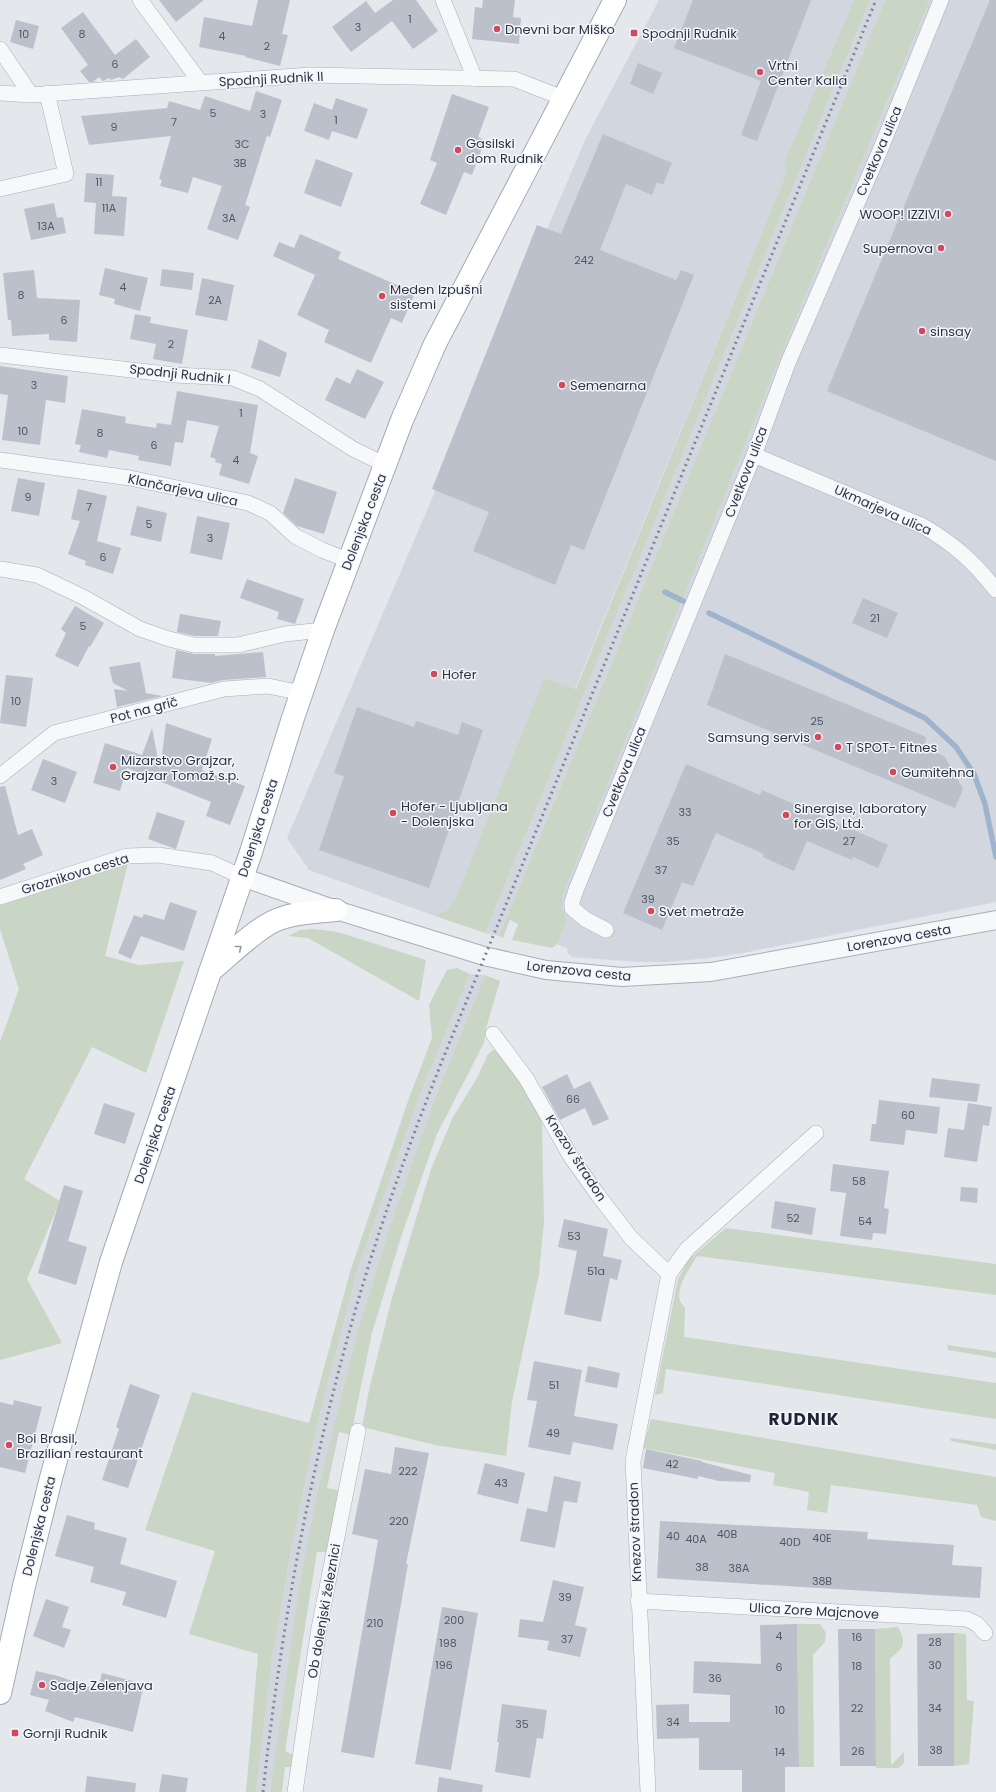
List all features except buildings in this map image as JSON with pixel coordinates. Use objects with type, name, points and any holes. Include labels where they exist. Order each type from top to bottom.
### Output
[{"type":"main road","name":"Dolenjska cesta","points":[[1,1681],[55,1463],[111,1262],[242,876],[323,630],[386,466],[402,420],[434,344],[562,98],[615,0]]},
{"type":"main road","points":[[210,971],[268,924],[281,918],[302,913],[336,910]]},
{"type":"street","points":[[140,0],[201,83]]},
{"type":"street","points":[[443,0],[475,78]]},
{"type":"street","name":"Cvetkova ulica","points":[[606,930],[576,912],[572,908],[572,902],[754,455],[788,363],[878,153],[941,0]]},
{"type":"street","points":[[0,48],[31,95]]},
{"type":"street","name":"Spodnji Rudnik II","points":[[0,93],[31,95],[310,75],[514,80],[562,98]]},
{"type":"street","points":[[0,189],[66,174],[47,93]]},
{"type":"street","name":"Spodnji Rudnik I","points":[[0,355],[175,375],[233,378],[260,389],[353,449],[386,466]]},
{"type":"street","name":"Ukmarjeva ulica","points":[[754,455],[923,526],[945,539],[976,565],[996,590]]},
{"type":"street","name":"Klančarjeva ulica","points":[[0,460],[130,478],[248,503],[270,513],[296,536],[322,550],[350,560]]},
{"type":"street","points":[[0,569],[37,575],[83,597],[140,629],[169,639],[194,645],[238,644],[285,634],[323,630]]},
{"type":"street","name":"Pot na grič","points":[[0,776],[54,734],[224,689],[268,686],[302,693]]},
{"type":"street","name":"Groznikova cesta","points":[[0,897],[127,856],[158,855],[212,863],[242,876]]},
{"type":"street","name":"Lorenzova cesta","points":[[242,876],[336,910],[513,964],[546,970],[622,977],[711,972],[996,920]]},
{"type":"street","name":"Knezov štradon","points":[[494,1034],[526,1078],[571,1156],[598,1195],[631,1238],[669,1274]]},
{"type":"street","name":"Knezov štradon","points":[[648,1792],[638,1601],[633,1461],[669,1274],[687,1249],[816,1133]]},
{"type":"street","name":"Ob dolenjski železnici","points":[[295,1792],[319,1628],[358,1431]]},
{"type":"street","name":"Ulica Zore Majcnove","points":[[638,1601],[967,1619],[977,1624],[985,1634]]},
{"type":"shaded area","points":[[659,0],[854,0],[784,162],[787,171],[575,689],[544,678],[455,900],[447,910],[435,916],[309,870],[287,838],[586,138]]},
{"type":"shaded area","points":[[870,0],[885,0],[499,936],[485,933]]},
{"type":"shaded area","points":[[930,0],[996,0],[996,902],[743,953],[709,958],[668,962],[639,962],[572,957],[568,953],[567,948],[557,944],[567,920],[562,908],[561,896],[803,301]]},
{"type":"shaded area","points":[[470,974],[485,975],[432,1106],[392,1220],[357,1333],[318,1489],[270,1792],[256,1792],[272,1658],[289,1561],[317,1425],[358,1268],[422,1089]]},
{"type":"green space","points":[[854,0],[870,0],[485,933],[435,916],[447,910],[455,900],[544,678],[576,689],[787,171],[784,162]]},
{"type":"green space","points":[[885,0],[930,0],[803,301],[562,896],[562,908],[567,920],[557,944],[552,948],[512,940],[518,924],[510,920],[503,938],[499,936]]},
{"type":"green space","points":[[128,863],[105,956],[139,965],[184,961],[146,1073],[92,1047],[24,1179],[60,1201],[27,1279],[62,1343],[0,1360],[0,1042],[19,989],[0,929],[0,902]]},
{"type":"green space","points":[[313,929],[338,932],[426,960],[419,1001],[308,938],[288,936],[300,930]]},
{"type":"green space","points":[[457,968],[470,974],[422,1089],[358,1268],[317,1425],[289,1561],[272,1658],[256,1792],[246,1792],[258,1654],[189,1634],[215,1551],[145,1530],[192,1392],[309,1423],[350,1272],[409,1098],[432,1038],[429,1005],[447,970]]},
{"type":"green space","points":[[485,975],[500,981],[486,1028],[484,1043],[437,1134],[401,1237],[372,1333],[351,1435],[339,1432],[327,1488],[338,1490],[327,1552],[317,1552],[285,1751],[293,1755],[291,1767],[285,1767],[282,1792],[270,1792],[299,1589],[318,1489],[357,1333],[392,1220],[432,1106]]},
{"type":"green space","points":[[493,1050],[498,1050],[541,1114],[542,1124],[544,1221],[539,1274],[512,1402],[506,1456],[435,1445],[362,1427],[369,1390],[392,1298],[431,1169],[453,1117],[477,1078],[488,1054]]},
{"type":"green space","points":[[726,1228],[996,1264],[996,1295],[697,1256],[682,1282],[679,1296],[685,1307],[684,1337],[996,1383],[996,1419],[666,1369],[663,1393],[655,1395],[678,1279],[688,1260]]},
{"type":"green space","points":[[947,1345],[996,1352],[996,1358],[948,1350]]},
{"type":"green space","points":[[651,1419],[996,1477],[996,1521],[981,1517],[977,1505],[831,1485],[827,1513],[807,1510],[809,1492],[773,1485],[775,1473],[643,1448]]},
{"type":"green space","points":[[950,1438],[996,1444],[996,1450],[951,1441]]},
{"type":"green space","points":[[797,1624],[820,1624],[826,1633],[825,1642],[813,1655],[814,1767],[799,1767]]},
{"type":"green space","points":[[898,1627],[903,1637],[903,1645],[890,1659],[891,1765],[904,1752],[904,1763],[899,1768],[876,1768],[875,1629]]},
{"type":"green space","points":[[954,1633],[966,1634],[967,1700],[974,1701],[969,1764],[954,1766]]},
{"type":"waterway","points":[[665,592],[683,601]]},
{"type":"waterway","points":[[709,613],[925,718],[956,747],[974,774],[985,804],[996,857]]},
{"type":"railway","points":[[263,1792],[270,1731],[288,1609],[311,1488],[356,1308],[385,1214],[442,1061],[876,0]]},
{"type":"place","name":"Dnevni bar Miško","points":[[497,29]]},
{"type":"place","name":"Spodnji Rudnik","points":[[634,33]]},
{"type":"place","name":"Vrtni Center Kalia","points":[[760,72]]},
{"type":"place","name":"Gasilski dom Rudnik","points":[[458,150]]},
{"type":"place","name":"WOOP! IZZIVI","points":[[948,214]]},
{"type":"place","name":"Supernova","points":[[941,248]]},
{"type":"place","name":"Meden Izpušni sistemi","points":[[382,296]]},
{"type":"place","name":"sinsay","points":[[922,331]]},
{"type":"place","name":"Semenarna","points":[[562,385]]},
{"type":"place","name":"Hofer","points":[[434,674]]},
{"type":"place","name":"Samsung servis","points":[[818,737]]},
{"type":"place","name":"T SPOT- Fitnes","points":[[838,747]]},
{"type":"place","name":"Mizarstvo Grajzar, Grajzar Tomaž s.p.","points":[[113,767]]},
{"type":"place","name":"Gumitehna","points":[[893,772]]},
{"type":"place","name":"Hofer - Ljubljana - Dolenjska","points":[[393,813]]},
{"type":"place","name":"Sinergise, laboratory for GIS, Ltd.","points":[[786,815]]},
{"type":"place","name":"Svet metraže","points":[[651,911]]},
{"type":"place","name":"Boi Brasil, Brazilian restaurant","points":[[9,1445]]},
{"type":"place","name":"Sadje Zelenjava","points":[[42,1685]]},
{"type":"place","name":"Gornji Rudnik","points":[[15,1733]]},
{"type":"district","name":"RUDNIK","points":[[804,1419]]}]
